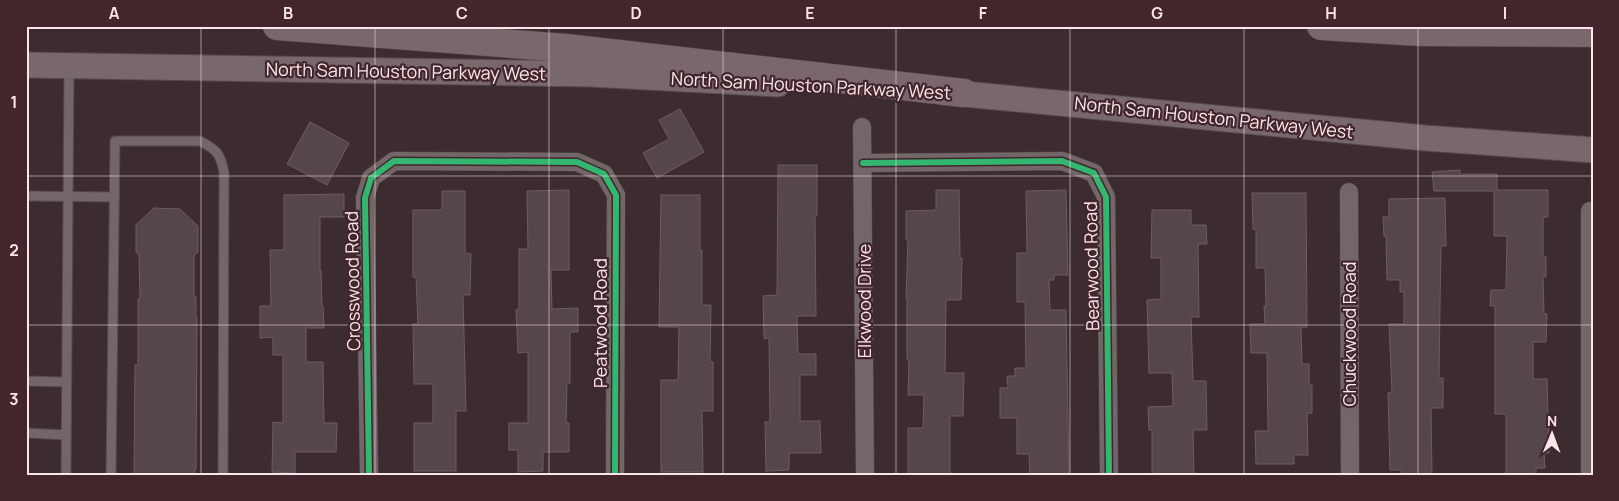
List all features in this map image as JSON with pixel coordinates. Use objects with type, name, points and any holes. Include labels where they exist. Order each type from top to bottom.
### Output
[{"type":"highway","points":[[277,26],[566,48],[964,93]]},
{"type":"highway","points":[[1321,26],[1420,32],[1593,33]]},
{"type":"main road","name":"North Sam Houston Parkway West","points":[[26,65],[590,74],[964,93],[1425,138],[1593,150]]},
{"type":"street","name":"Elkwood Drive","points":[[862,127],[865,475]]},
{"type":"street","name":"Bearwood Road","points":[[863,163],[1062,161],[1094,173],[1106,197],[1109,475]]},
{"type":"street","name":"Crosswood Road","points":[[369,475],[365,198],[371,178],[394,162],[578,162],[604,174]]},
{"type":"street","name":"Peatwood Road","points":[[604,174],[616,196],[615,475]]},
{"type":"street","name":"Chuckwood Road","points":[[1349,192],[1350,475]]},
{"type":"street","points":[[1590,211],[1590,475]]},
{"type":"lane","points":[[66,475],[69,65]]},
{"type":"lane","points":[[112,475],[115,141],[200,141],[212,147],[221,156],[224,172],[223,475]]},
{"type":"lane","points":[[26,196],[114,196]]},
{"type":"lane","points":[[26,381],[66,382]]},
{"type":"lane","points":[[26,433],[66,435]]},
{"type":"building","points":[[680,109],[704,152],[657,178],[643,153],[669,139],[659,120]]},
{"type":"building","points":[[310,122],[349,143],[327,185],[287,164]]},
{"type":"building","points":[[778,165],[817,165],[817,215],[815,215],[816,316],[797,316],[798,354],[816,354],[816,375],[800,375],[800,421],[820,421],[821,453],[789,453],[789,470],[766,471],[765,422],[770,422],[769,338],[764,339],[763,296],[777,295]]},
{"type":"building","points":[[1460,170],[1460,174],[1497,174],[1497,190],[1548,190],[1548,217],[1543,217],[1543,257],[1546,257],[1546,277],[1543,277],[1544,314],[1547,314],[1546,342],[1533,342],[1533,379],[1547,379],[1549,453],[1544,453],[1545,468],[1536,468],[1536,475],[1506,475],[1506,414],[1495,414],[1495,306],[1490,306],[1491,290],[1506,290],[1507,236],[1494,236],[1494,191],[1434,191],[1432,172]]},
{"type":"building","points":[[569,190],[569,270],[551,270],[552,309],[578,308],[578,332],[570,332],[570,383],[567,383],[566,423],[569,423],[569,452],[543,452],[543,471],[518,472],[518,450],[509,450],[509,423],[528,423],[528,352],[518,353],[516,310],[519,309],[519,249],[528,249],[527,191]]},
{"type":"building","points":[[936,190],[959,190],[960,258],[962,258],[961,300],[946,300],[945,373],[964,373],[963,416],[950,416],[950,475],[908,475],[908,428],[923,428],[924,395],[908,395],[909,360],[907,360],[906,298],[908,240],[906,240],[906,211],[936,210]]},
{"type":"building","points":[[1066,190],[1068,275],[1054,275],[1054,280],[1049,280],[1050,310],[1066,310],[1069,475],[1030,475],[1029,454],[1017,454],[1017,418],[1000,418],[1000,388],[1008,388],[1007,376],[1015,376],[1015,368],[1026,368],[1025,302],[1017,302],[1017,253],[1027,253],[1026,191]]},
{"type":"building","points":[[442,191],[465,191],[465,253],[471,254],[470,295],[463,295],[466,411],[456,411],[456,471],[414,471],[414,423],[433,423],[433,384],[414,384],[413,324],[418,324],[416,277],[413,277],[413,210],[442,210]]},
{"type":"building","points":[[1252,193],[1306,193],[1307,327],[1301,327],[1302,364],[1309,364],[1309,385],[1312,385],[1312,413],[1307,413],[1308,455],[1294,455],[1294,464],[1256,464],[1255,431],[1268,431],[1267,353],[1251,353],[1250,324],[1265,324],[1264,306],[1266,306],[1265,268],[1256,268],[1256,229],[1253,229]]},
{"type":"building","points":[[344,194],[344,217],[320,217],[320,271],[324,328],[306,328],[306,362],[323,362],[324,423],[337,423],[336,452],[295,452],[295,473],[272,472],[273,422],[283,423],[283,355],[273,355],[273,337],[260,338],[260,306],[271,306],[270,250],[284,250],[284,195]]},
{"type":"building","points":[[661,195],[700,195],[702,305],[711,305],[710,362],[713,362],[713,411],[702,411],[703,472],[661,472],[661,380],[678,380],[679,327],[659,327]]},
{"type":"building","points":[[1445,198],[1446,246],[1441,246],[1439,378],[1443,378],[1443,408],[1431,408],[1432,475],[1401,475],[1401,470],[1390,470],[1388,393],[1392,392],[1389,324],[1404,324],[1404,292],[1400,292],[1400,280],[1387,280],[1386,236],[1384,236],[1383,217],[1389,217],[1389,199]]},
{"type":"building","points":[[154,208],[180,209],[198,226],[198,252],[194,256],[194,297],[196,297],[197,318],[195,475],[134,475],[135,365],[138,365],[138,299],[140,299],[136,225]]},
{"type":"building","points":[[1152,210],[1191,210],[1191,225],[1206,225],[1207,244],[1198,244],[1199,317],[1191,317],[1193,381],[1206,381],[1207,430],[1193,430],[1194,475],[1152,475],[1152,430],[1149,430],[1148,407],[1173,406],[1172,373],[1149,373],[1147,300],[1161,299],[1161,258],[1151,258]]},
{"type":"cycle path","points":[[369,475],[365,198],[371,178],[394,161],[577,162],[604,174],[616,195],[615,475]]},
{"type":"cycle path","points":[[863,163],[1062,161],[1094,173],[1106,197],[1109,475]]}]
